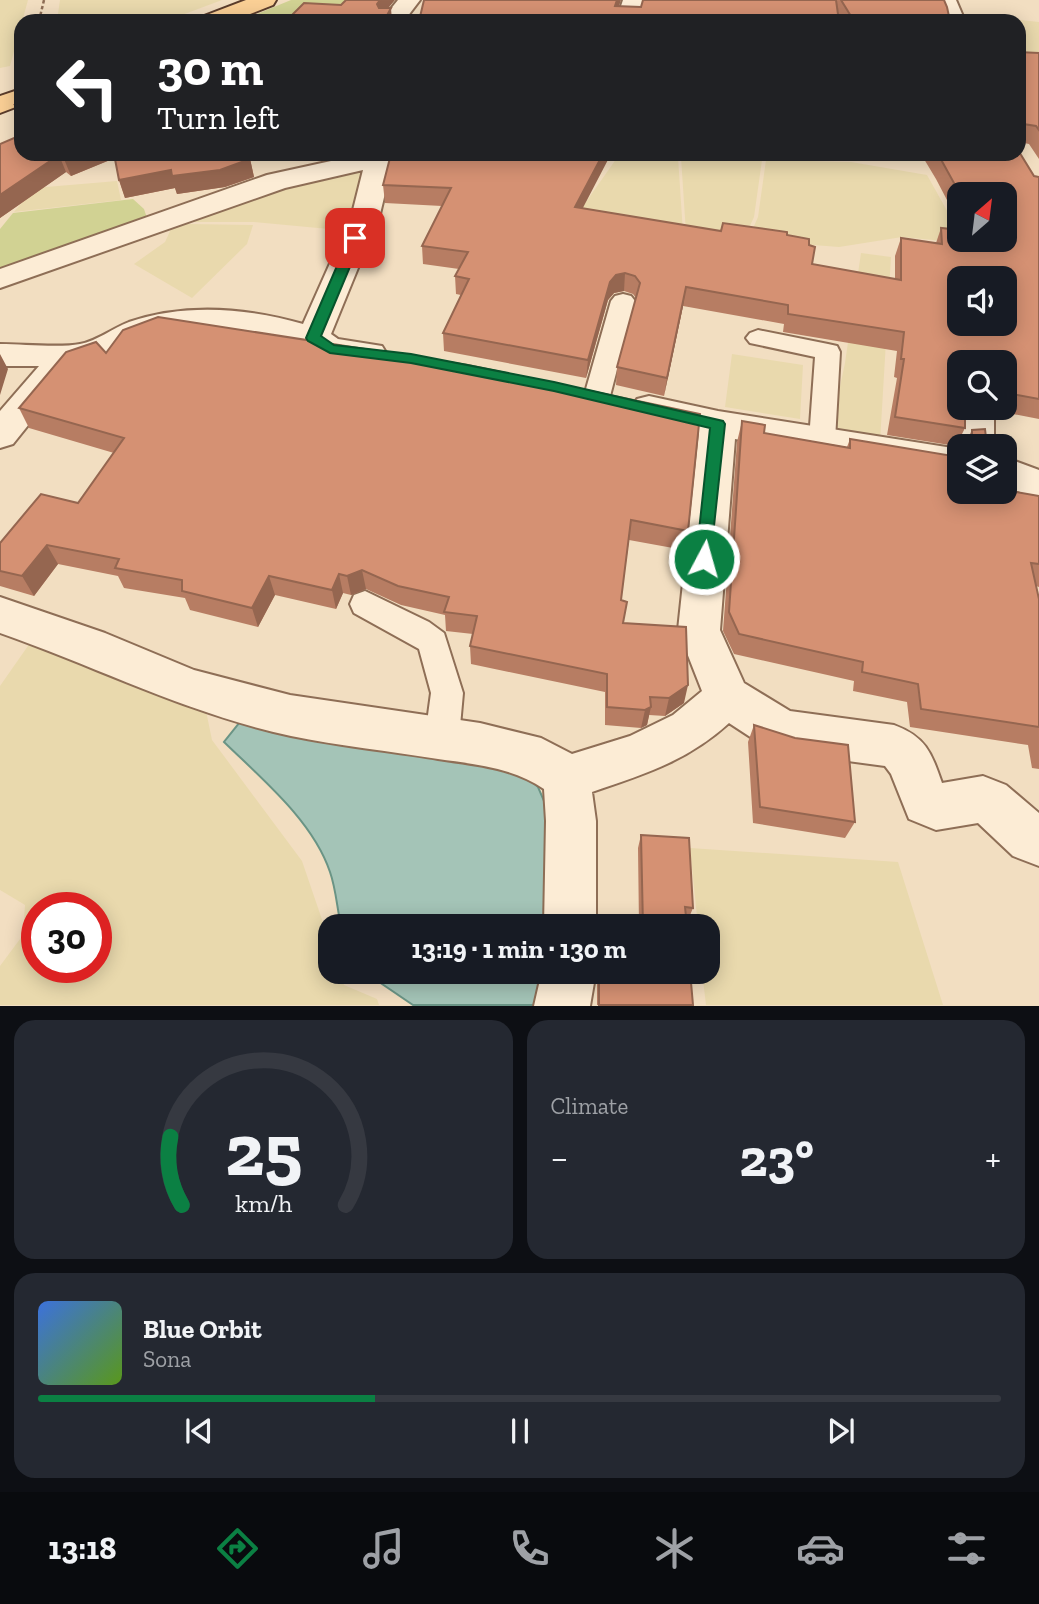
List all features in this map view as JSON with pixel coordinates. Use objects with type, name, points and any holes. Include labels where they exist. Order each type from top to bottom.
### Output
[{"type":"main road","points":[[230,14],[265,0]]},
{"type":"street","points":[[398,14],[409,0]]},
{"type":"street","points":[[0,279],[276,181],[362,161]]},
{"type":"street","points":[[313,338],[386,161]]},
{"type":"street","points":[[0,355],[85,355],[140,330],[171,321],[221,320],[276,327],[313,338],[330,349],[397,357]]},
{"type":"street","points":[[0,435],[67,355]]},
{"type":"street","points":[[581,392],[718,424],[947,461]]},
{"type":"street","points":[[718,424],[699,630],[727,697],[771,725],[789,732],[894,746],[904,751],[911,762],[926,803],[936,807],[983,799],[989,801],[1031,839],[1039,842]]},
{"type":"street","points":[[1017,476],[1039,485]]},
{"type":"street","points":[[0,615],[90,646],[190,688],[290,715],[442,737],[541,760],[567,778],[571,821],[570,914]]},
{"type":"street","points":[[567,778],[640,754],[689,730],[727,697]]},
{"type":"street","points":[[562,1006],[566,984]]},
{"type":"lane","points":[[581,392],[623,301]]},
{"type":"lane","points":[[758,338],[828,352],[822,440]]},
{"type":"lane","points":[[365,604],[418,631],[433,642],[447,693],[442,737]]},
{"type":"shaded area","points":[[0,0],[28,0],[24,14],[14,14],[14,51],[10,66],[0,68]]},
{"type":"shaded area","points":[[60,0],[222,0],[185,14],[58,14]]},
{"type":"shaded area","points":[[1026,21],[1039,22],[1039,71],[1026,70]]},
{"type":"shaded area","points":[[615,161],[678,161],[683,233],[581,209]]},
{"type":"shaded area","points":[[681,161],[762,161],[754,217],[744,239],[686,233]]},
{"type":"shaded area","points":[[766,161],[851,162],[927,175],[947,211],[947,241],[902,237],[839,247],[748,240],[758,217]]},
{"type":"shaded area","points":[[373,167],[350,231],[254,222],[188,222],[272,192]]},
{"type":"shaded area","points":[[117,181],[121,200],[14,212],[34,188]]},
{"type":"shaded area","points":[[186,224],[253,225],[247,244],[192,298],[134,264],[165,242],[172,227]]},
{"type":"shaded area","points":[[861,253],[891,257],[880,442],[842,435],[832,424],[845,363]]},
{"type":"shaded area","points":[[732,354],[803,365],[800,419],[725,407]]},
{"type":"shaded area","points":[[30,643],[205,706],[212,740],[302,861],[320,914],[318,984],[344,984],[377,999],[379,1005],[0,1005],[0,966],[21,938],[21,983],[112,983],[112,892],[21,892],[21,903],[0,890],[0,686]]},
{"type":"shaded area","points":[[240,722],[271,732],[504,769],[525,776],[538,787],[551,817],[545,914],[339,914],[330,872],[312,835],[270,786],[224,742]]},
{"type":"shaded area","points":[[690,848],[898,862],[943,1005],[706,1005],[704,984],[720,984],[720,914],[697,914]]},
{"type":"shaded area","points":[[382,984],[540,984],[539,998],[535,1005],[413,1005]]},
{"type":"green space","points":[[291,0],[359,0],[305,13],[257,14]]},
{"type":"green space","points":[[133,199],[144,209],[147,218],[0,269],[0,229],[13,213]]},
{"type":"building","points":[[346,0],[380,0],[377,4],[379,8],[391,8],[388,14],[293,14],[304,3],[341,5]]},
{"type":"building","points":[[424,0],[617,0],[615,6],[641,7],[643,0],[836,0],[838,14],[421,14]]},
{"type":"building","points":[[841,0],[944,0],[948,14],[850,14]]},
{"type":"building","points":[[1026,52],[1039,53],[1039,130],[1036,126],[1026,124]]},
{"type":"building","points":[[14,138],[14,161],[50,161],[0,195],[0,144]]},
{"type":"building","points":[[115,161],[245,161],[220,170],[172,176],[171,170],[119,180]]},
{"type":"building","points":[[389,161],[599,161],[575,207],[721,231],[723,223],[787,232],[787,235],[809,239],[809,245],[815,247],[812,264],[901,280],[901,238],[942,244],[941,228],[947,229],[947,252],[1017,252],[1017,182],[953,182],[942,161],[1025,161],[1034,176],[1039,177],[1039,399],[1017,395],[1017,350],[947,350],[947,420],[965,420],[965,428],[895,417],[904,359],[901,359],[904,332],[788,314],[788,305],[686,287],[667,378],[617,367],[640,283],[635,276],[625,273],[616,275],[610,282],[588,360],[443,333],[469,279],[455,276],[468,252],[422,246],[451,188],[383,185]]},
{"type":"building","points":[[158,317],[468,365],[700,414],[688,531],[631,520],[621,600],[627,602],[623,623],[686,627],[688,685],[669,698],[650,697],[651,707],[645,710],[607,707],[607,674],[470,646],[477,616],[444,612],[449,597],[398,586],[362,570],[347,576],[339,574],[332,590],[269,576],[252,608],[182,591],[182,580],[115,568],[119,559],[47,545],[22,576],[0,571],[0,543],[41,494],[78,503],[124,438],[19,408],[66,352],[96,342],[106,353],[123,330]]},
{"type":"building","points":[[742,421],[765,425],[764,433],[850,448],[850,439],[947,455],[947,504],[1017,504],[1017,492],[1039,496],[1039,564],[1031,563],[1039,599],[1039,727],[921,709],[918,684],[862,672],[863,662],[739,634],[729,612]]},
{"type":"building","points":[[985,429],[986,434],[972,434],[972,430]]},
{"type":"building","points":[[754,725],[795,738],[848,745],[855,822],[760,807]]},
{"type":"building","points":[[641,835],[689,838],[693,908],[685,907],[686,914],[643,914]]},
{"type":"building","points":[[599,984],[691,984],[693,1005],[599,1005]]},
{"type":"route","points":[[355,238],[313,338],[330,349],[411,359],[554,386],[718,424],[704,559]]}]
